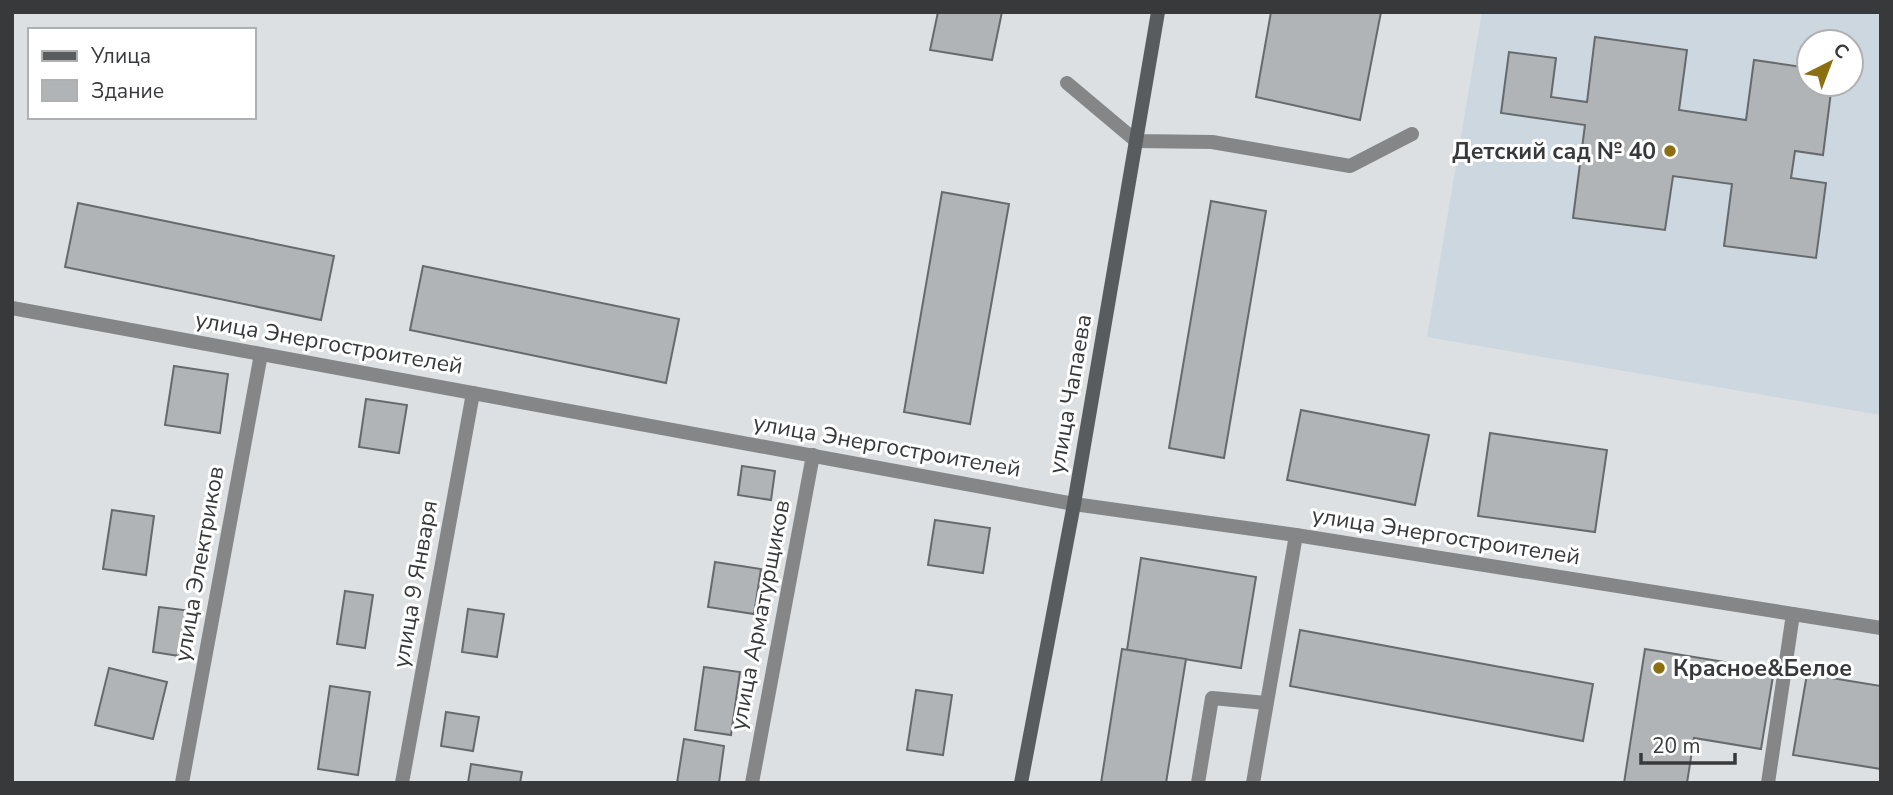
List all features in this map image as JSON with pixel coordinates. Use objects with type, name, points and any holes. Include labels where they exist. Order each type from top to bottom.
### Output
[{"type":"street","name":"улица Чапаева","points":[[1021,783],[1074,504],[1158,12]]},
{"type":"street","points":[[1067,83],[1136,141],[1212,142],[1350,166],[1412,134]]},
{"type":"street","name":"улица Энергостроителей","points":[[12,308],[1074,504],[1296,535],[1881,628]]},
{"type":"street","name":"улица Электриков","points":[[182,783],[261,354]]},
{"type":"street","name":"улица 9 Января","points":[[402,783],[473,393]]},
{"type":"street","name":"улица Арматурщиков","points":[[752,783],[813,456]]},
{"type":"street","points":[[1253,783],[1296,535]]},
{"type":"street","points":[[1768,783],[1793,614]]},
{"type":"street","points":[[1198,783],[1212,698],[1265,703]]},
{"type":"shaded area","name":"Детский сад № 40","points":[[1482,12],[1881,12],[1880,415],[1427,337]]},
{"type":"building","points":[[938,12],[1002,12],[992,60],[930,50]]},
{"type":"building","points":[[1271,12],[1381,12],[1360,120],[1256,97]]},
{"type":"building","points":[[1595,37],[1687,50],[1679,110],[1746,120],[1754,60],[1795,66],[1795,98],[1830,98],[1823,155],[1795,151],[1791,178],[1826,183],[1816,258],[1724,246],[1732,184],[1673,176],[1665,230],[1573,218],[1585,125],[1501,113],[1509,52],[1556,58],[1551,97],[1587,102]]},
{"type":"building","points":[[942,192],[1009,204],[970,424],[904,412]]},
{"type":"building","points":[[1211,201],[1266,211],[1224,458],[1169,448]]},
{"type":"building","points":[[78,203],[334,256],[321,320],[65,267]]},
{"type":"building","points":[[423,266],[679,319],[666,383],[410,330]]},
{"type":"building","points":[[174,366],[228,374],[220,433],[165,425]]},
{"type":"building","points":[[366,399],[407,405],[399,453],[359,447]]},
{"type":"building","points":[[1301,410],[1429,435],[1415,505],[1287,480]]},
{"type":"building","points":[[1490,433],[1607,450],[1595,532],[1478,516]]},
{"type":"building","points":[[742,466],[775,471],[771,500],[738,495]]},
{"type":"building","points":[[112,510],[154,516],[146,575],[103,569]]},
{"type":"building","points":[[935,520],[990,528],[983,573],[928,565]]},
{"type":"building","points":[[1141,558],[1256,577],[1241,668],[1127,650]]},
{"type":"building","points":[[715,562],[761,569],[754,614],[708,607]]},
{"type":"building","points":[[345,591],[373,595],[365,648],[337,644]]},
{"type":"building","points":[[159,607],[192,611],[186,657],[153,652]]},
{"type":"building","points":[[468,609],[504,614],[497,657],[462,652]]},
{"type":"building","points":[[1300,630],[1593,684],[1583,741],[1290,686]]},
{"type":"building","points":[[1122,649],[1186,659],[1166,783],[1101,783]]},
{"type":"building","points":[[1645,649],[1774,670],[1761,749],[1694,738],[1687,783],[1624,783]]},
{"type":"building","points":[[704,667],[740,672],[731,735],[695,730]]},
{"type":"building","points":[[109,668],[167,682],[153,739],[95,725]]},
{"type":"building","points":[[1807,674],[1881,686],[1881,769],[1793,755]]},
{"type":"building","points":[[330,686],[370,692],[358,775],[318,769]]},
{"type":"building","points":[[916,690],[952,695],[943,755],[907,750]]},
{"type":"building","points":[[446,712],[479,717],[473,751],[441,746]]},
{"type":"building","points":[[684,739],[724,746],[719,783],[677,783]]},
{"type":"building","points":[[471,764],[522,772],[520,783],[468,783]]},
{"type":"place","name":"Детский сад № 40","points":[[1670,151]]},
{"type":"place","name":"Красное&Белое","points":[[1659,668]]}]
